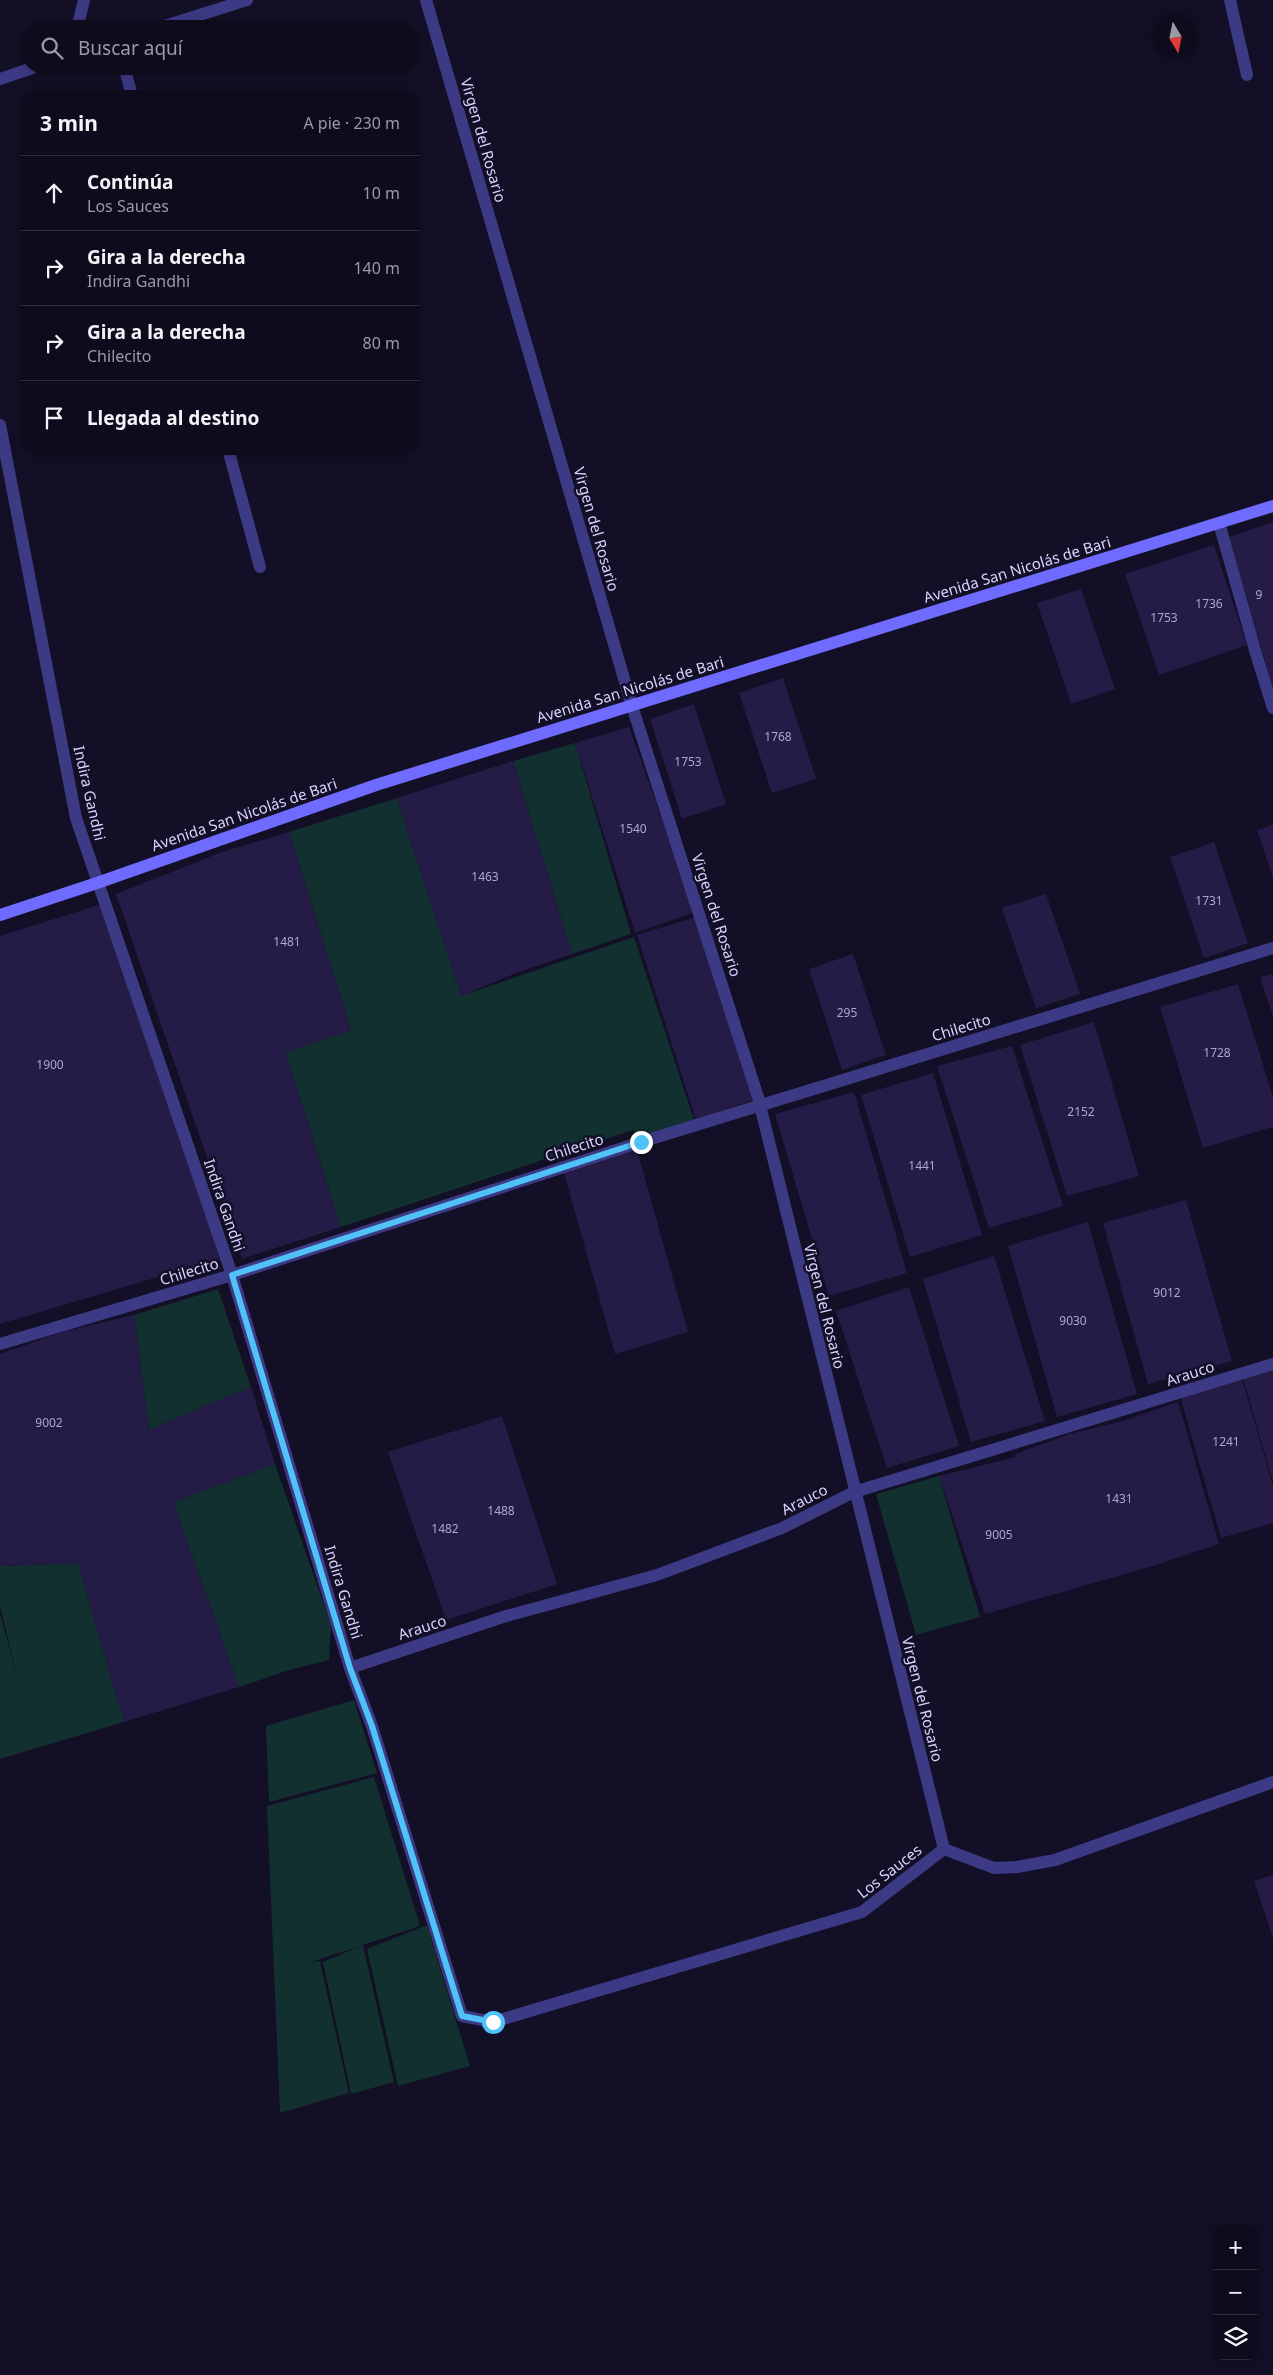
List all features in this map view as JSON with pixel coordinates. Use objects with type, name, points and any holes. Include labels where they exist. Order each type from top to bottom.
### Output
[{"type":"street","points":[[79,20],[84,0]]},
{"type":"street","points":[[184,20],[247,0]]},
{"type":"street","name":"Virgen del Rosario","points":[[426,0],[632,706],[749,1070],[944,1849]]},
{"type":"street","points":[[1230,0],[1247,75]]},
{"type":"street","points":[[0,79],[20,72]]},
{"type":"street","points":[[126,75],[130,90]]},
{"type":"street","name":"Indira Gandhi","points":[[0,425],[76,818],[232,1275],[350,1668],[372,1726],[462,2016]]},
{"type":"street","points":[[230,455],[260,567]]},
{"type":"street","name":"Avenida San Nicolás de Bari","points":[[0,915],[376,785],[1273,506]]},
{"type":"street","points":[[1220,523],[1273,708]]},
{"type":"street","name":"Chilecito","points":[[0,1344],[232,1275],[759,1106],[1273,948]]},
{"type":"street","name":"Arauco","points":[[350,1668],[504,1617],[657,1575],[782,1528],[854,1492],[1273,1364]]},
{"type":"street","name":"Los Sauces","points":[[462,2016],[493,2022],[862,1912],[944,1849],[994,1868],[1018,1868],[1055,1860],[1273,1782]]},
{"type":"green space","points":[[575,743],[631,934],[572,954],[513,761]]},
{"type":"green space","points":[[397,798],[461,996],[634,937],[694,1120],[637,1139],[633,1130],[341,1227],[285,1052],[351,1030],[289,832]]},
{"type":"green space","points":[[218,1289],[251,1387],[149,1430],[134,1315]]},
{"type":"green space","points":[[275,1464],[331,1625],[329,1660],[289,1670],[239,1687],[173,1502]]},
{"type":"green space","points":[[939,1476],[980,1617],[916,1635],[876,1494]]},
{"type":"green space","points":[[78,1563],[124,1722],[0,1759],[0,1613],[19,1685],[0,1606],[0,1566]]},
{"type":"green space","points":[[354,1700],[377,1773],[269,1802],[266,1726]]},
{"type":"green space","points":[[374,1777],[420,1926],[363,1945],[394,2082],[351,2094],[323,1962],[360,1946],[311,1962],[320,1961],[349,2093],[280,2113],[267,1806]]},
{"type":"green space","points":[[427,1925],[470,2066],[398,2086],[367,1949]]},
{"type":"building","points":[[1273,522],[1273,688],[1229,537]]},
{"type":"building","points":[[1214,545],[1247,645],[1159,675],[1125,574]]},
{"type":"building","points":[[1081,589],[1115,689],[1071,704],[1037,603]]},
{"type":"building","points":[[783,678],[816,779],[772,793],[739,693]]},
{"type":"building","points":[[694,704],[726,804],[682,819],[650,719]]},
{"type":"building","points":[[629,727],[695,912],[635,933],[575,743]]},
{"type":"building","points":[[513,761],[572,954],[516,973],[461,996],[397,798]]},
{"type":"building","points":[[1273,825],[1273,878],[1257,830]]},
{"type":"building","points":[[289,832],[351,1030],[285,1052],[341,1227],[242,1259],[116,894],[222,852]]},
{"type":"building","points":[[1214,842],[1248,943],[1204,958],[1170,857]]},
{"type":"building","points":[[1046,894],[1080,994],[1036,1008],[1002,908]]},
{"type":"building","points":[[102,904],[225,1259],[0,1324],[0,936]]},
{"type":"building","points":[[696,917],[753,1100],[696,1120],[637,935]]},
{"type":"building","points":[[853,954],[886,1055],[842,1070],[809,969]]},
{"type":"building","points":[[1273,974],[1273,1016],[1260,977]]},
{"type":"building","points":[[1238,984],[1273,1097],[1273,1127],[1203,1148],[1160,1007]]},
{"type":"building","points":[[1094,1022],[1139,1176],[1067,1196],[1020,1045]]},
{"type":"building","points":[[1012,1046],[1063,1206],[989,1228],[937,1066]]},
{"type":"building","points":[[933,1073],[982,1235],[910,1257],[861,1095]]},
{"type":"building","points":[[854,1092],[907,1273],[829,1296],[775,1114]]},
{"type":"building","points":[[637,1150],[688,1332],[615,1354],[564,1173]]},
{"type":"building","points":[[1186,1200],[1232,1361],[1148,1384],[1103,1223]]},
{"type":"building","points":[[1088,1222],[1137,1394],[1057,1417],[1008,1246]]},
{"type":"building","points":[[994,1256],[1045,1421],[971,1442],[923,1279]]},
{"type":"building","points":[[909,1287],[959,1446],[887,1468],[836,1311]]},
{"type":"building","points":[[134,1315],[149,1430],[251,1387],[275,1464],[173,1502],[239,1687],[124,1722],[78,1563],[0,1566],[0,1354],[62,1332]]},
{"type":"building","points":[[1273,1369],[1273,1479],[1272,1479],[1243,1378]]},
{"type":"building","points":[[1242,1379],[1273,1486],[1273,1523],[1221,1538],[1180,1396]]},
{"type":"building","points":[[1178,1402],[1219,1544],[1167,1562],[985,1614],[939,1476],[1016,1457],[1015,1454],[1069,1434],[1123,1421]]},
{"type":"building","points":[[502,1416],[557,1584],[446,1620],[388,1452]]},
{"type":"building","points":[[1273,1875],[1273,1938],[1254,1881]]},
{"type":"route","points":[[493,2022],[462,2016],[372,1726],[350,1668],[232,1275],[641,1142]]}]
